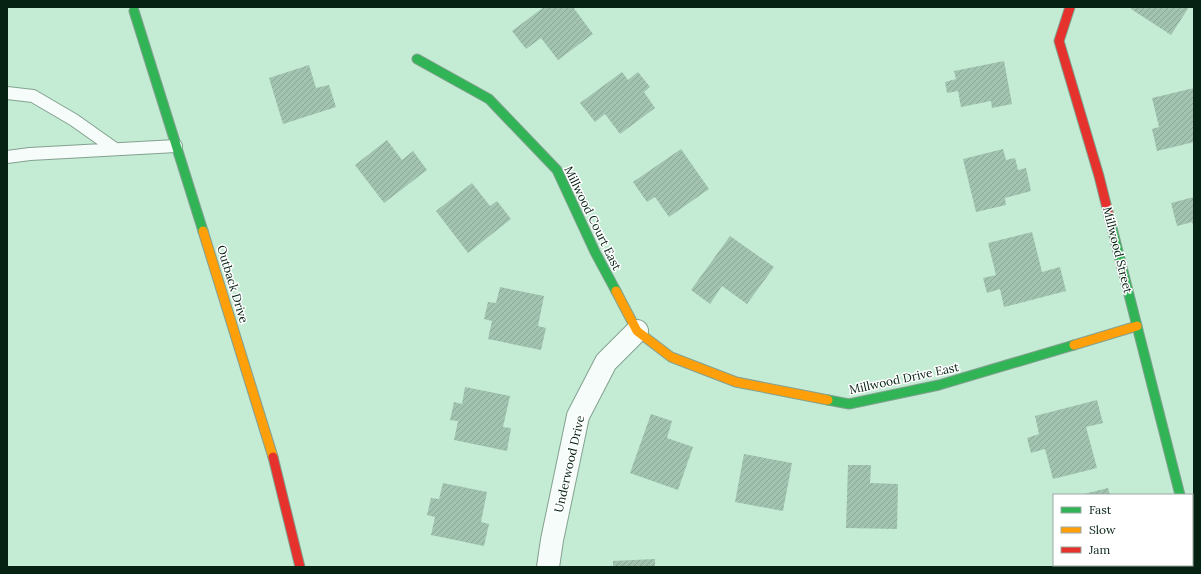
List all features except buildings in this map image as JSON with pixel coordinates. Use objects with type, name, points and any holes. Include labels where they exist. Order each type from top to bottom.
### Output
[{"type":"street","name":"Millwood Street","points":[[1070,7],[1059,41],[1099,176],[1180,494]]},
{"type":"street","name":"Outback Drive","points":[[131,9],[176,146],[272,451],[300,567]]},
{"type":"street","name":"Millwood Court East","points":[[417,59],[489,99],[557,170],[595,252],[637,330]]},
{"type":"street","name":"Millwood Drive East","points":[[637,330],[671,357],[736,382],[849,404],[939,385],[1137,326]]},
{"type":"street","name":"Underwood Drive","points":[[548,567],[552,540],[578,416],[606,362],[637,330]]},
{"type":"lane","points":[[7,93],[33,96],[74,120],[115,149]]},
{"type":"lane","points":[[7,157],[30,154],[176,146]]},
{"type":"traffic: fast","points":[[134,11],[203,231]]},
{"type":"traffic: fast","points":[[417,59],[489,99],[557,170],[595,252],[616,291]]},
{"type":"traffic: fast","points":[[1109,216],[1180,494]]},
{"type":"traffic: fast","points":[[828,400],[849,404],[939,385],[1074,345]]},
{"type":"traffic: slow","points":[[203,231],[273,457]]},
{"type":"traffic: slow","points":[[616,291],[637,331],[671,357],[736,382],[828,400]]},
{"type":"traffic: slow","points":[[1074,345],[1137,326]]},
{"type":"traffic: jam","points":[[1070,7],[1059,41],[1099,176],[1109,216]]},
{"type":"traffic: jam","points":[[273,457],[300,567]]}]
